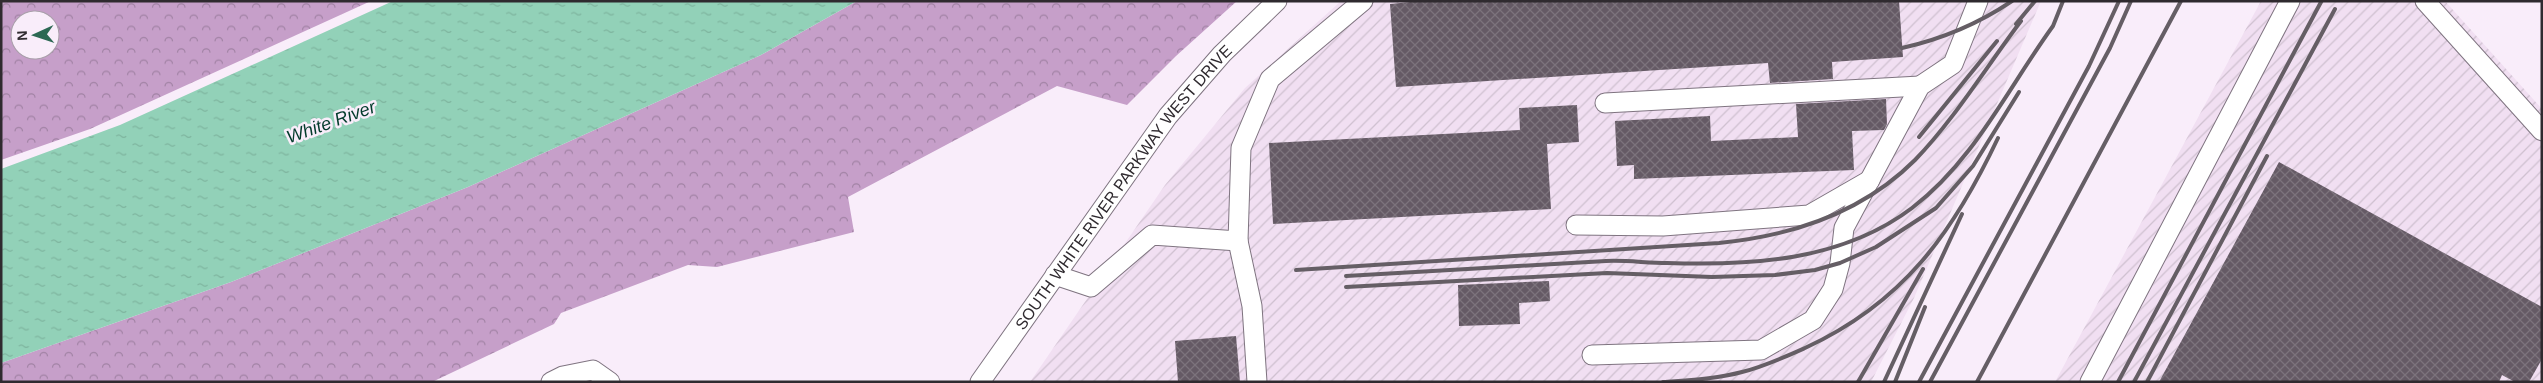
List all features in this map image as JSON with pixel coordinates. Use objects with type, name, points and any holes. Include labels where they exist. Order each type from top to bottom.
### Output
[{"type":"street","name":"SOUTH WHITE RIVER PARKWAY WEST DRIVE","points":[[980,382],[1178,103],[1222,54],[1277,1]]},
{"type":"street","points":[[1256,382],[1252,306],[1238,241],[1242,148],[1270,79],[1363,1]]},
{"type":"street","points":[[1592,355],[1761,350],[1813,320],[1833,289],[1840,263],[1844,228],[1920,86],[1953,64],[1978,1]]},
{"type":"street","points":[[2090,382],[2290,1]]},
{"type":"street","points":[[2425,1],[2542,131]]},
{"type":"street","points":[[1605,103],[1920,86]]},
{"type":"street","points":[[1576,225],[1663,226],[1809,215],[1871,180]]},
{"type":"street","points":[[1055,275],[1091,287],[1152,235],[1238,241]]},
{"type":"street","points":[[558,380],[593,370],[610,382]]},
{"type":"shaded area","points":[[1341,1],[2041,1],[1914,298],[1871,382],[1030,382],[1165,185],[1245,88]]},
{"type":"shaded area","points":[[2261,1],[2445,1],[2542,109],[2542,382],[2055,382]]},
{"type":"green space","points":[[1,1],[371,1],[90,129],[1,160]]},
{"type":"green space","points":[[857,1],[1237,1],[1176,56],[1127,105],[1057,86],[848,197],[854,232],[717,267],[688,265],[561,313],[554,324],[432,382],[1,382],[1,363],[231,282],[468,187],[761,55]]},
{"type":"water","name":"White River","points":[[393,1],[857,1],[761,55],[468,187],[231,282],[1,363],[1,169],[120,125]]},
{"type":"building","points":[[1421,1],[1899,1],[1903,57],[1832,62],[1833,79],[1770,83],[1768,63],[1396,87],[1390,4]]},
{"type":"building","points":[[1886,99],[1887,124],[1884,130],[1852,131],[1854,170],[1634,179],[1634,165],[1617,166],[1615,121],[1710,116],[1711,141],[1798,137],[1796,104]]},
{"type":"building","points":[[1577,105],[1579,142],[1547,144],[1551,209],[1273,224],[1269,143],[1520,130],[1519,108]]},
{"type":"building","points":[[2279,162],[2542,307],[2542,359],[2529,382],[2515,382],[2502,375],[2499,382],[2159,382]]},
{"type":"building","points":[[1549,281],[1550,301],[1519,303],[1520,324],[1459,326],[1458,285]]},
{"type":"building","points":[[1236,336],[1240,382],[1178,382],[1175,341]]},
{"type":"railway","points":[[1902,48],[1959,30],[1986,17],[2012,1]]},
{"type":"railway","points":[[2016,24],[2035,1]]},
{"type":"railway","points":[[1346,276],[1606,261],[1699,264],[1763,261],[1795,257],[1856,239],[1885,226],[1912,208],[1954,168],[1989,123],[2053,26],[2063,1]]},
{"type":"railway","points":[[1919,382],[2089,66],[2119,1]]},
{"type":"railway","points":[[1930,382],[2110,48],[2131,1]]},
{"type":"railway","points":[[1977,382],[2181,1]]},
{"type":"railway","points":[[2118,382],[2321,2]]},
{"type":"railway","points":[[2134,382],[2335,9]]},
{"type":"railway","points":[[1296,270],[1719,243],[1773,235],[1799,228],[1849,208],[1872,194],[1915,160],[1956,111],[2021,21]]},
{"type":"railway","points":[[1919,137],[1997,41]]},
{"type":"railway","points":[[1346,287],[1607,273],[1712,277],[1775,275],[1815,270],[1840,263],[1876,247],[1936,208],[1973,166],[2019,92]]},
{"type":"railway","points":[[1663,382],[1722,376],[1758,367],[1805,348],[1840,330],[1870,310],[1897,287],[1921,262],[1943,234],[1963,205],[1998,138]]},
{"type":"railway","points":[[2147,382],[2267,156]]},
{"type":"railway","points":[[1884,382],[1962,214]]},
{"type":"railway","points":[[1858,382],[1923,269]]},
{"type":"railway","points":[[1895,382],[1925,307]]}]
